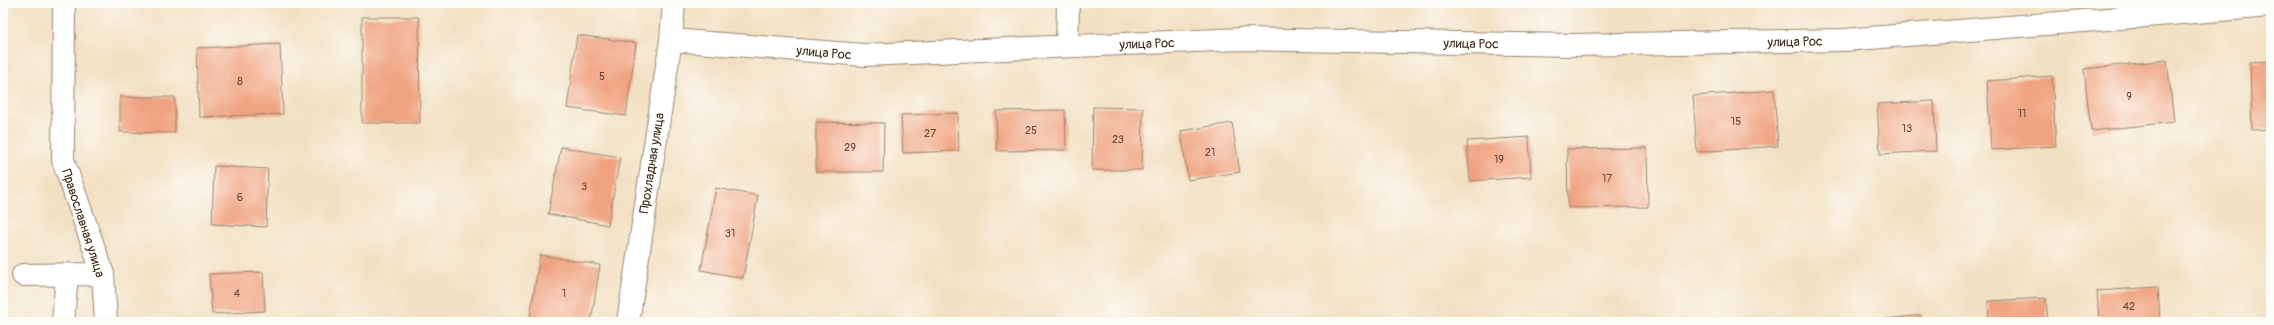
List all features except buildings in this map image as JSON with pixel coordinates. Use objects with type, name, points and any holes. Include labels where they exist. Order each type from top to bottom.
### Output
[{"type":"street","name":"Православная улица","points":[[64,3],[63,160],[103,274],[106,322]]},
{"type":"street","name":"Прохладная улица","points":[[628,322],[630,298],[671,40],[674,3]]},
{"type":"street","points":[[1067,46],[1068,3]]},
{"type":"street","name":"улица Рос","points":[[671,40],[864,56],[1242,39],[1572,45],[1844,40],[2271,6]]},
{"type":"street","points":[[23,275],[103,274]]},
{"type":"street","points":[[63,322],[67,275]]}]
